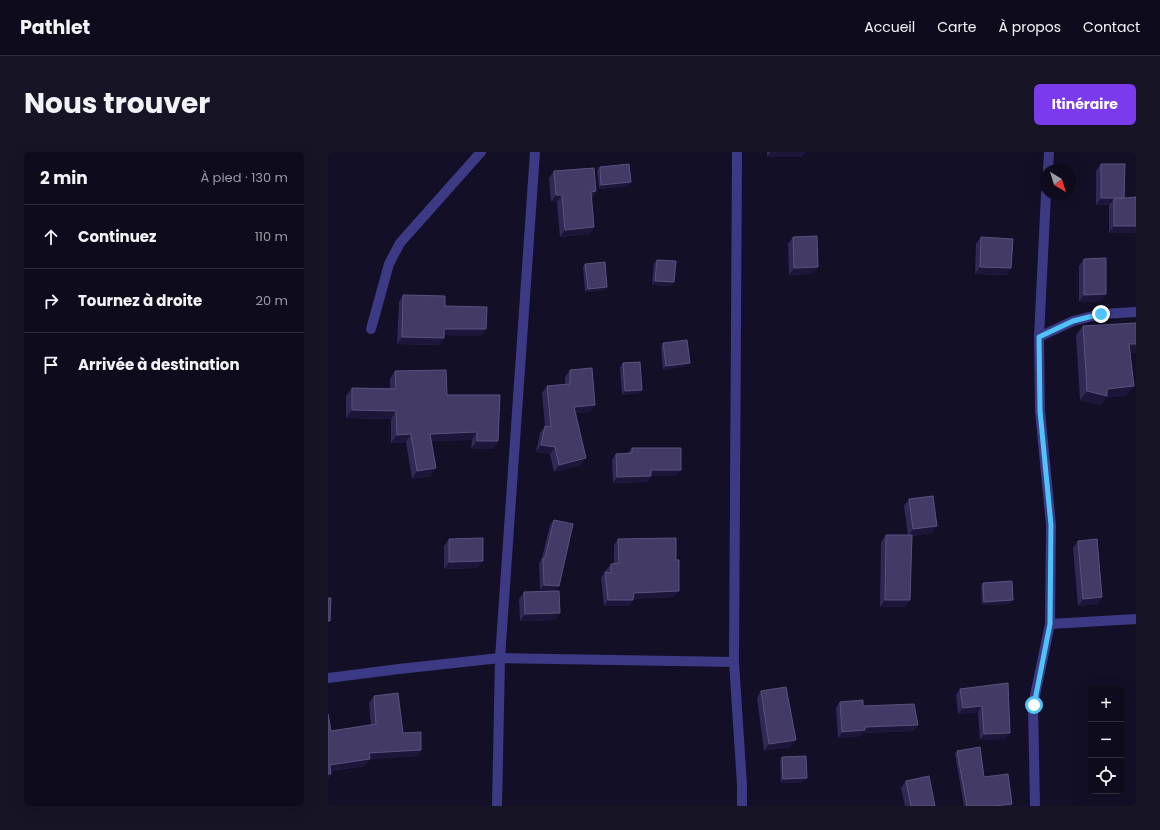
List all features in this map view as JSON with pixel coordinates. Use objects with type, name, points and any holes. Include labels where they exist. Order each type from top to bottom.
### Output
[{"type":"street","points":[[371,329],[389,264],[400,243],[481,152]]},
{"type":"street","points":[[497,806],[500,658],[535,152]]},
{"type":"street","points":[[737,152],[734,662],[742,806]]},
{"type":"street","points":[[1048,164],[1049,152]]},
{"type":"street","points":[[1035,806],[1034,705],[1050,624],[1051,525],[1040,411],[1039,337],[1046,200]]},
{"type":"street","points":[[1039,337],[1073,321],[1101,314],[1136,312]]},
{"type":"street","points":[[1050,624],[1136,619]]},
{"type":"street","points":[[328,678],[500,658],[734,662]]},
{"type":"building","points":[[629,164],[631,182],[601,185],[600,167]]},
{"type":"building","points":[[1101,164],[1125,164],[1124,198],[1101,198]]},
{"type":"building","points":[[594,168],[596,191],[591,192],[594,227],[565,230],[562,195],[556,195],[554,171]]},
{"type":"building","points":[[1136,197],[1136,226],[1114,226],[1114,199]]},
{"type":"building","points":[[817,236],[818,267],[794,268],[793,237]]},
{"type":"building","points":[[981,237],[1013,239],[1011,268],[980,267]]},
{"type":"building","points":[[1106,258],[1106,294],[1084,295],[1084,259]]},
{"type":"building","points":[[657,260],[676,261],[674,282],[655,281]]},
{"type":"building","points":[[605,262],[607,287],[588,289],[585,264]]},
{"type":"building","points":[[403,295],[445,296],[445,306],[487,307],[486,329],[444,329],[444,338],[402,337]]},
{"type":"building","points":[[1136,323],[1136,344],[1129,344],[1134,386],[1107,389],[1107,396],[1087,391],[1083,326]]},
{"type":"building","points":[[687,340],[690,363],[666,366],[663,343]]},
{"type":"building","points":[[640,362],[642,390],[625,391],[623,363]]},
{"type":"building","points":[[592,368],[595,405],[574,407],[586,458],[559,465],[555,447],[541,445],[545,426],[551,427],[547,386],[570,384],[570,370]]},
{"type":"building","points":[[446,370],[447,395],[500,395],[498,441],[477,441],[477,432],[430,434],[436,468],[417,471],[411,434],[397,435],[396,411],[352,410],[352,388],[396,389],[395,371]]},
{"type":"building","points":[[632,448],[681,448],[681,470],[651,470],[651,476],[617,477],[616,454],[632,453]]},
{"type":"building","points":[[933,496],[937,526],[913,529],[909,499]]},
{"type":"building","points":[[554,520],[573,524],[559,586],[544,585],[543,558],[545,558]]},
{"type":"building","points":[[886,535],[912,535],[910,600],[885,600]]},
{"type":"building","points":[[483,538],[483,561],[449,562],[449,539]]},
{"type":"building","points":[[676,538],[676,560],[679,560],[679,591],[634,593],[633,600],[608,600],[605,572],[611,573],[611,564],[619,563],[618,539]]},
{"type":"building","points":[[1097,539],[1102,597],[1083,599],[1078,541]]},
{"type":"building","points":[[1012,581],[1013,600],[984,602],[983,583]]},
{"type":"building","points":[[559,591],[560,613],[525,614],[524,592]]},
{"type":"building","points":[[328,598],[331,598],[330,621],[328,621]]},
{"type":"building","points":[[1008,683],[1010,733],[984,734],[982,706],[963,708],[960,689]]},
{"type":"building","points":[[786,687],[796,740],[769,744],[761,691]]},
{"type":"building","points":[[398,693],[403,733],[421,732],[421,750],[369,753],[370,759],[330,765],[331,774],[328,774],[328,714],[331,731],[376,724],[374,696]]},
{"type":"building","points":[[863,700],[863,706],[914,704],[918,725],[865,727],[865,730],[842,732],[840,702]]},
{"type":"building","points":[[980,747],[984,777],[1008,774],[1012,804],[967,806],[957,751]]},
{"type":"building","points":[[806,756],[807,778],[783,779],[782,757]]},
{"type":"building","points":[[929,776],[935,806],[911,806],[906,781]]},
{"type":"route","points":[[1034,705],[1050,624],[1051,525],[1040,411],[1039,337],[1073,321],[1101,314]]}]
